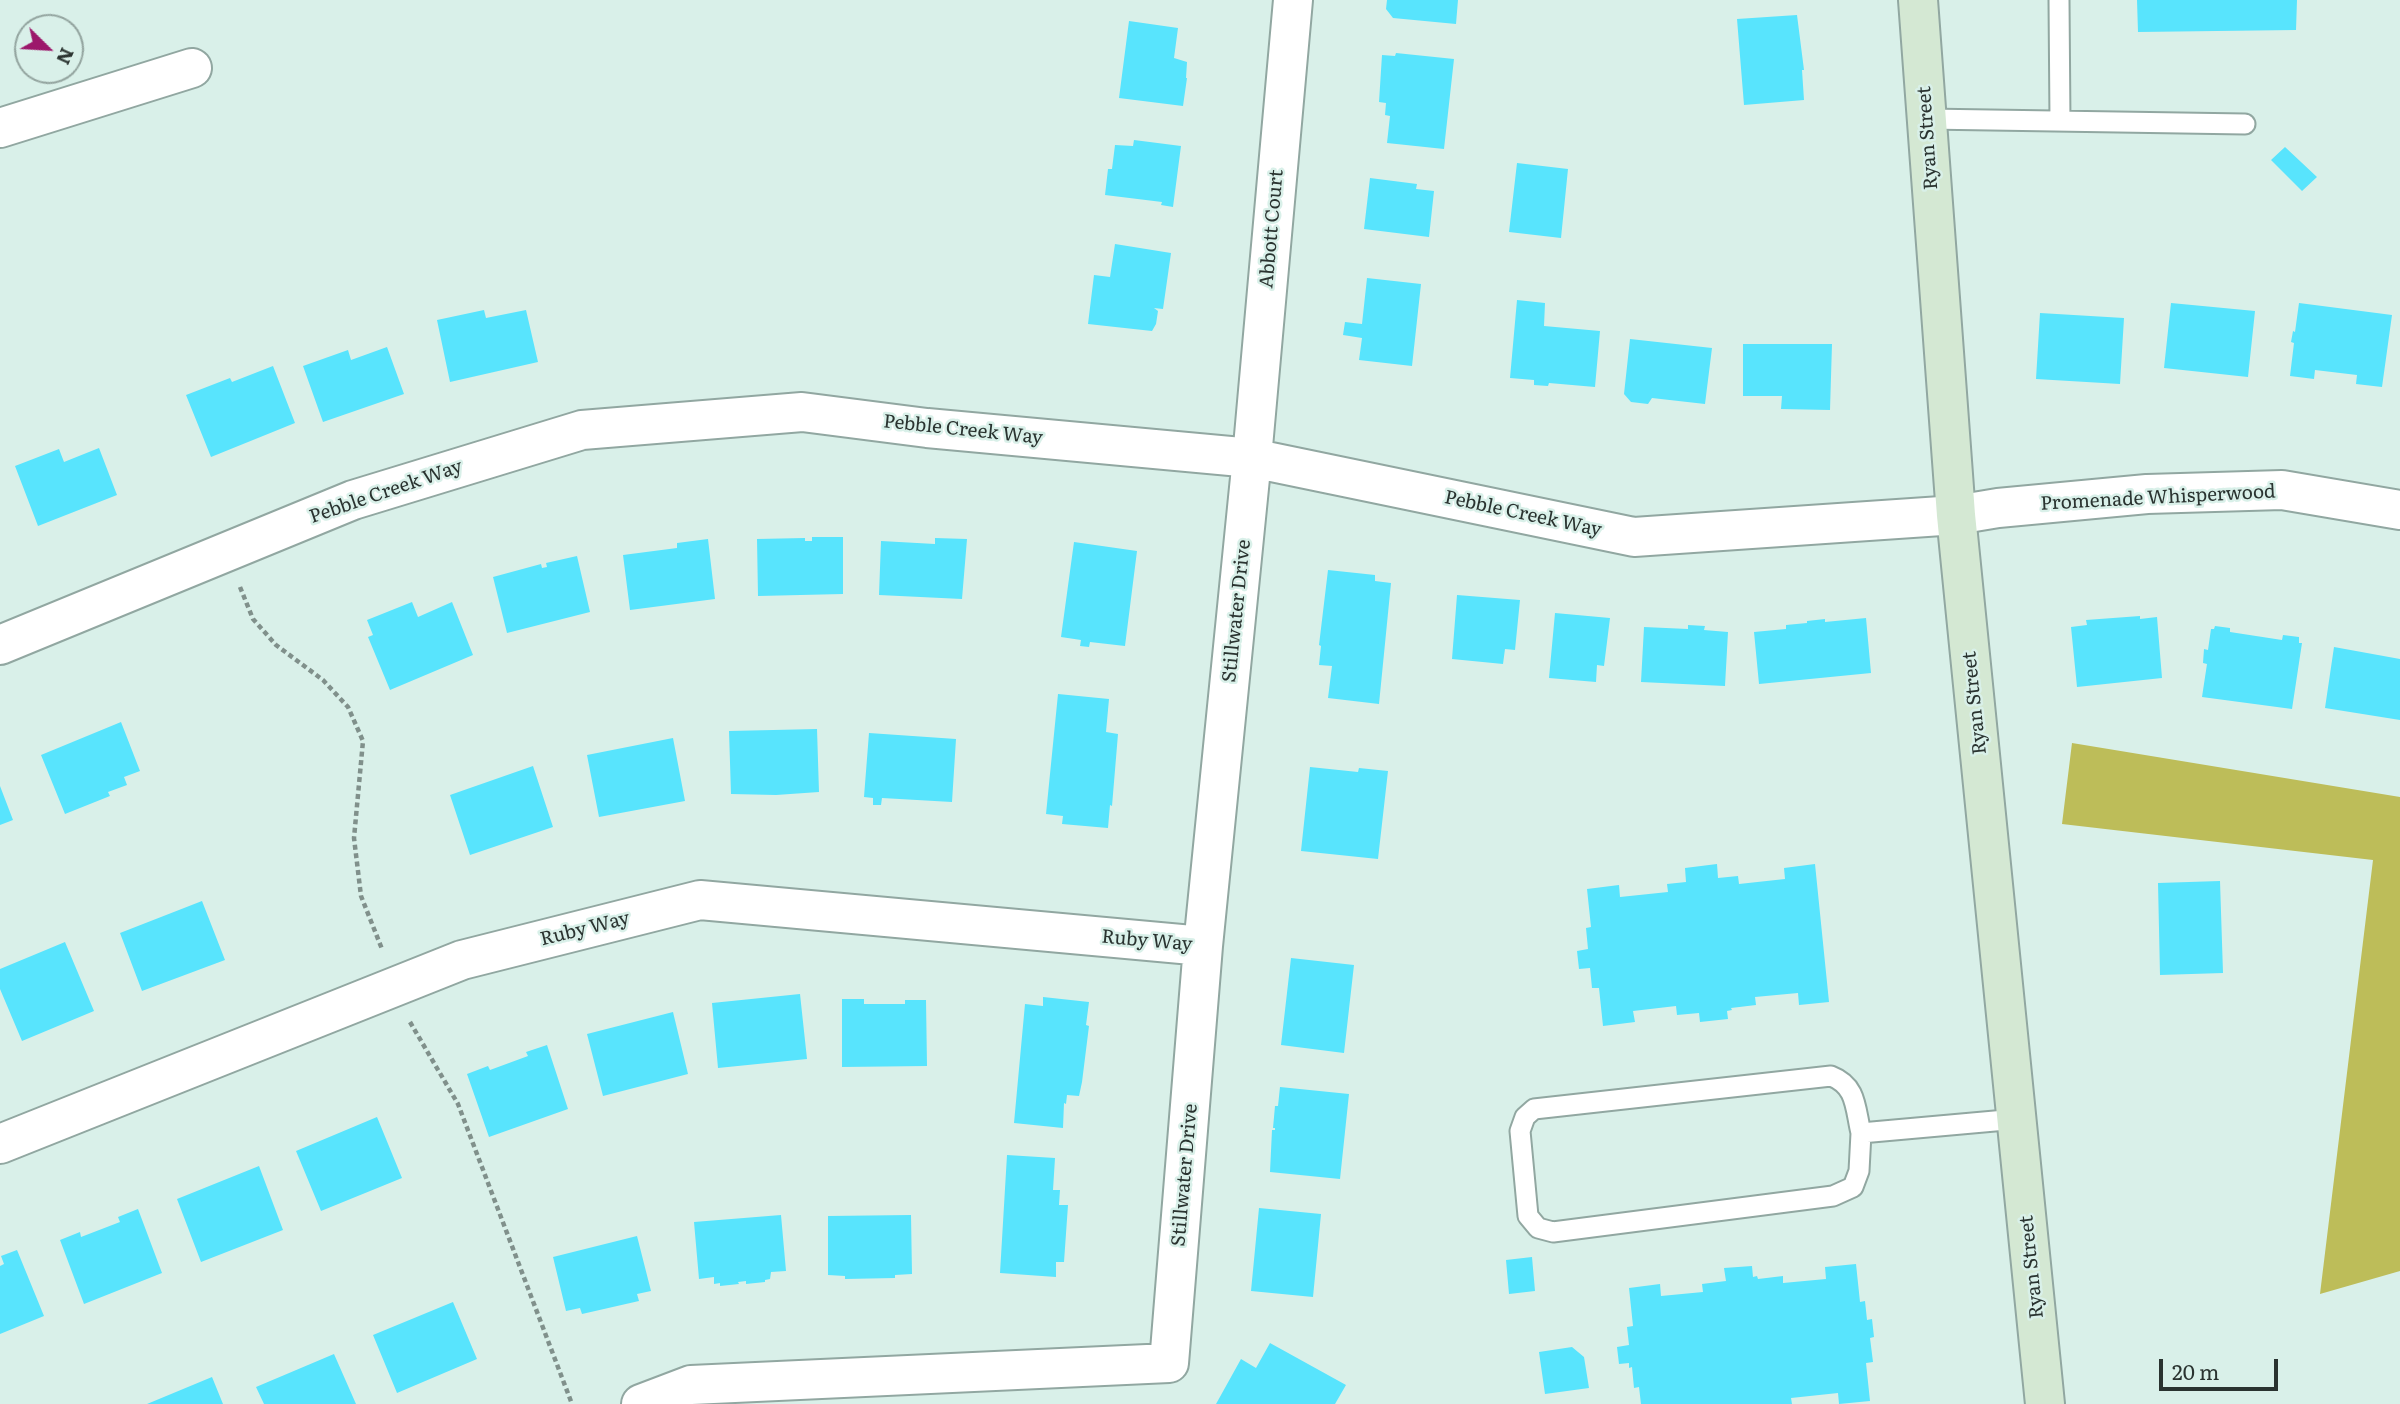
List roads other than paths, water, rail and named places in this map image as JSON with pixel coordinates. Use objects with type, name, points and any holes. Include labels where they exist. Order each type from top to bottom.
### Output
[{"type":"street","name":"Abbott Court","points":[[1252,458],[1293,0]]},
{"type":"street","name":"Ryan Street","points":[[1918,0],[1956,515],[2045,1404]]},
{"type":"street","points":[[0,128],[191,68]]},
{"type":"street","name":"Pebble Creek Way","points":[[0,645],[353,500],[582,430],[802,412],[926,428],[1252,458],[1634,537],[1956,515]]},
{"type":"street","name":"Stillwater Drive","points":[[641,1404],[691,1385],[1169,1363],[1203,946],[1252,458]]},
{"type":"street","name":"Promenade Whisperwood","points":[[1956,515],[1998,508],[2147,494],[2283,490],[2400,510]]},
{"type":"street","name":"Ruby Way","points":[[0,1144],[462,960],[700,900],[1203,946]]},
{"type":"lane","points":[[2059,0],[2060,121]]},
{"type":"lane","points":[[1927,119],[2245,124]]},
{"type":"lane","points":[[1831,1076],[1843,1081],[1852,1092],[1861,1133],[1859,1171],[1853,1187],[1833,1196],[1553,1232],[1538,1228],[1528,1216],[1520,1131],[1525,1117],[1534,1109],[1831,1076]]},
{"type":"lane","points":[[1861,1133],[2017,1119]]}]
